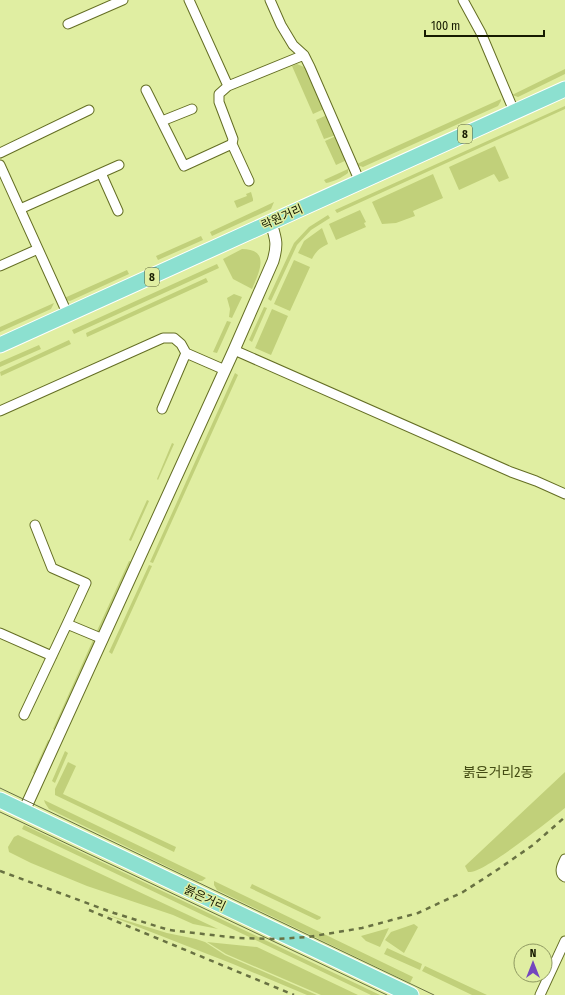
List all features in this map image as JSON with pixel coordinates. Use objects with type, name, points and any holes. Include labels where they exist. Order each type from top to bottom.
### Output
[{"type":"main road","name":"락원거리","points":[[0,346],[565,89]]},
{"type":"main road","name":"붉은거리","points":[[0,800],[411,995]]},
{"type":"street","points":[[68,24],[123,0]]},
{"type":"street","points":[[189,0],[228,86]]},
{"type":"street","points":[[270,0],[281,25],[293,45],[304,55],[360,182]]},
{"type":"street","points":[[462,0],[481,33],[514,111]]},
{"type":"street","points":[[250,181],[232,144],[233,139],[219,102],[219,94],[228,86],[304,55]]},
{"type":"street","points":[[146,90],[184,166],[232,144]]},
{"type":"street","points":[[162,121],[192,109]]},
{"type":"street","points":[[0,153],[89,110]]},
{"type":"street","points":[[0,165],[68,315]]},
{"type":"street","points":[[20,209],[119,165]]},
{"type":"street","points":[[101,173],[118,211]]},
{"type":"street","points":[[24,811],[225,370],[273,261],[277,249],[275,236],[270,222]]},
{"type":"street","points":[[0,266],[38,249]]},
{"type":"street","points":[[0,410],[163,338],[174,338],[181,344],[186,353],[225,370]]},
{"type":"street","points":[[234,350],[511,472],[565,494]]},
{"type":"street","points":[[162,409],[186,353]]},
{"type":"street","points":[[24,715],[86,583],[52,568],[34,525]]},
{"type":"street","points":[[67,624],[103,639]]},
{"type":"street","points":[[0,633],[52,656]]},
{"type":"street","points":[[565,859],[560,871],[562,876],[565,877]]},
{"type":"street","points":[[540,995],[565,941]]},
{"type":"green space","points":[[297,64],[304,67],[307,71],[324,109],[313,114],[292,66]]},
{"type":"green space","points":[[565,69],[565,74],[518,97],[512,95]]},
{"type":"green space","points":[[501,99],[498,106],[363,167],[357,165],[357,164]]},
{"type":"green space","points":[[565,106],[565,109],[337,213],[335,210]]},
{"type":"green space","points":[[327,115],[336,135],[324,139],[316,120]]},
{"type":"green space","points":[[336,136],[347,160],[336,165],[325,141]]},
{"type":"green space","points":[[495,146],[509,178],[499,182],[494,174],[459,190],[449,167]]},
{"type":"green space","points":[[348,169],[348,173],[332,182],[326,183],[324,180]]},
{"type":"green space","points":[[433,174],[443,198],[413,211],[415,216],[396,223],[382,224],[372,202]]},
{"type":"green space","points":[[251,192],[253,201],[237,208],[234,201],[247,196],[246,194]]},
{"type":"green space","points":[[274,202],[271,209],[212,236],[210,232]]},
{"type":"green space","points":[[360,210],[366,222],[364,223],[366,227],[336,240],[329,224]]},
{"type":"green space","points":[[328,215],[330,218],[311,230],[297,245],[271,301],[268,299],[294,243],[309,227]]},
{"type":"green space","points":[[322,228],[328,244],[318,250],[312,259],[298,253],[304,241]]},
{"type":"green space","points":[[201,236],[203,240],[158,260],[156,256]]},
{"type":"green space","points":[[242,249],[251,250],[257,253],[260,257],[260,269],[252,289],[233,279],[223,259]]},
{"type":"green space","points":[[294,260],[310,267],[290,311],[274,304]]},
{"type":"green space","points":[[217,264],[219,268],[74,334],[72,330]]},
{"type":"green space","points":[[127,270],[129,274],[70,301],[62,299]]},
{"type":"green space","points":[[206,278],[208,282],[87,337],[86,333]]},
{"type":"green space","points":[[234,294],[242,297],[232,318],[229,317],[230,309],[227,298]]},
{"type":"green space","points":[[54,303],[51,309],[0,332],[0,327]]},
{"type":"green space","points":[[264,307],[267,308],[252,342],[249,340]]},
{"type":"green space","points":[[272,309],[288,316],[271,355],[255,348]]},
{"type":"green space","points":[[227,321],[231,322],[217,353],[213,352]]},
{"type":"green space","points":[[69,340],[71,344],[1,376],[0,372]]},
{"type":"green space","points":[[39,345],[41,349],[0,367],[0,362]]},
{"type":"green space","points":[[235,373],[238,375],[153,563],[150,562]]},
{"type":"green space","points":[[172,443],[174,444],[158,480],[157,479]]},
{"type":"green space","points":[[147,500],[149,501],[131,541],[129,540]]},
{"type":"green space","points":[[129,561],[132,562],[99,634],[96,633]]},
{"type":"green space","points":[[149,565],[152,566],[112,654],[109,652]]},
{"type":"green space","points":[[93,640],[95,641],[55,730],[53,729]]},
{"type":"green space","points":[[48,740],[50,741],[35,774],[33,773]]},
{"type":"green space","points":[[65,751],[68,753],[55,783],[52,781]]},
{"type":"green space","points":[[68,762],[76,766],[63,794],[176,847],[174,852],[55,795],[55,789]]},
{"type":"green space","points":[[565,772],[565,808],[501,856],[476,871],[468,872],[465,866]]},
{"type":"green space","points":[[44,800],[206,878],[202,881],[197,881],[49,809]]},
{"type":"green space","points":[[24,825],[380,995],[371,995],[22,829]]},
{"type":"green space","points":[[18,835],[218,929],[193,924],[173,915],[87,886],[31,863],[9,852],[8,847],[14,837]]},
{"type":"green space","points":[[214,881],[413,977],[410,983],[217,890],[214,885]]},
{"type":"green space","points":[[252,884],[321,917],[317,920],[250,888]]},
{"type":"green space","points":[[105,914],[167,933],[205,942],[225,955],[317,995],[307,995],[233,964]]},
{"type":"green space","points":[[414,924],[418,927],[404,953],[385,940],[391,932]]},
{"type":"green space","points":[[389,928],[380,947],[366,941],[361,936]]},
{"type":"green space","points":[[207,942],[257,947],[358,995],[321,995],[226,954]]},
{"type":"green space","points":[[387,948],[422,964],[420,970],[384,954]]},
{"type":"green space","points":[[425,966],[487,995],[472,995],[422,971]]},
{"type":"tram line","points":[[0,788],[434,995]]},
{"type":"tram line","points":[[0,812],[387,995]]},
{"type":"railway","points":[[0,871],[114,913],[169,930],[238,938],[276,939],[308,937],[362,928],[418,913],[463,892],[533,845],[565,817]]},
{"type":"railway","points":[[89,910],[294,995]]},
{"type":"district","name":"붉은거리2동","points":[[498,772]]}]
